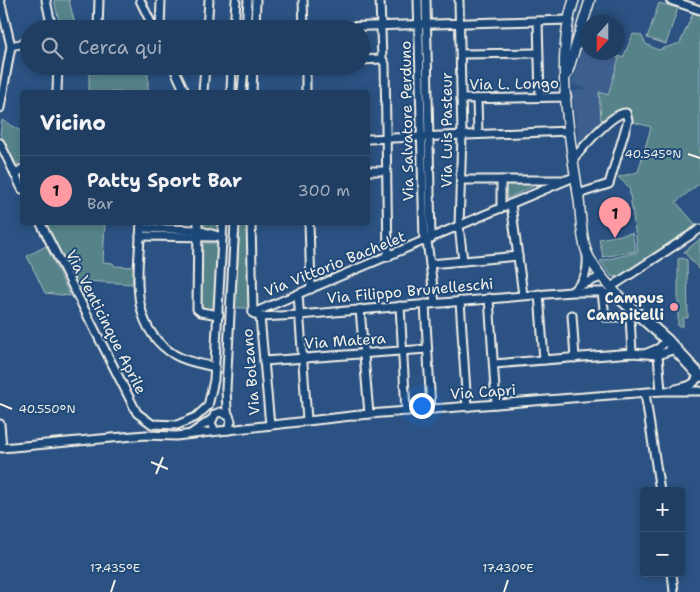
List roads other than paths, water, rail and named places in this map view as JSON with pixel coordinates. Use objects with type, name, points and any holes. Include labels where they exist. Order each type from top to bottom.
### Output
[{"type":"main road","points":[[621,299],[633,314],[667,340],[699,375]]},
{"type":"street","points":[[0,0],[11,46],[0,108]]},
{"type":"street","points":[[46,0],[50,20]]},
{"type":"street","points":[[98,20],[99,0]]},
{"type":"street","points":[[140,0],[150,20]]},
{"type":"street","points":[[160,20],[161,0]]},
{"type":"street","points":[[208,20],[209,0]]},
{"type":"street","points":[[235,20],[236,0]]},
{"type":"street","points":[[247,20],[248,0]]},
{"type":"street","points":[[255,20],[256,0]]},
{"type":"street","points":[[303,0],[304,20]]},
{"type":"street","points":[[380,0],[382,60],[385,64],[388,257]]},
{"type":"street","name":"Via Salvatore Perduno","points":[[418,0],[423,24]]},
{"type":"street","name":"Via Salvatore Perduno","points":[[426,0],[423,24],[427,240]]},
{"type":"street","name":"Via Luis Pasteur","points":[[459,0],[462,135],[459,226],[463,261]]},
{"type":"street","points":[[574,0],[569,20],[565,53],[569,131],[573,159],[572,178],[578,194],[586,250],[586,272],[581,285]]},
{"type":"street","points":[[566,79],[590,0]]},
{"type":"street","points":[[670,0],[700,10]]},
{"type":"street","points":[[370,25],[569,20]]},
{"type":"street","points":[[538,21],[540,98]]},
{"type":"street","points":[[11,46],[20,44]]},
{"type":"street","points":[[461,54],[538,53]]},
{"type":"street","points":[[370,60],[382,60]]},
{"type":"street","points":[[57,90],[58,75]]},
{"type":"street","points":[[177,75],[184,90]]},
{"type":"street","points":[[203,90],[204,75]]},
{"type":"street","points":[[231,90],[232,75]]},
{"type":"street","points":[[242,90],[243,75]]},
{"type":"street","points":[[252,90],[253,75]]},
{"type":"street","points":[[306,75],[306,90]]},
{"type":"street","name":"Via L. Longo","points":[[461,99],[567,97]]},
{"type":"street","name":"Via Luis Pasteur","points":[[476,99],[478,134]]},
{"type":"street","points":[[573,159],[606,125],[620,114],[626,113],[628,120],[609,184],[578,194]]},
{"type":"street","points":[[370,138],[569,131]]},
{"type":"street","points":[[0,143],[20,184]]},
{"type":"street","points":[[15,175],[20,171]]},
{"type":"street","points":[[370,171],[386,171]]},
{"type":"street","points":[[461,180],[572,178]]},
{"type":"street","name":"Via Vittorio Bachelet","points":[[254,313],[572,178]]},
{"type":"street","points":[[501,180],[502,208]]},
{"type":"street","points":[[511,204],[523,295]]},
{"type":"street","name":"Via Venticinque Aprile","points":[[42,225],[137,413],[152,424],[177,425],[196,417],[208,406],[215,367],[223,225]]},
{"type":"street","points":[[228,430],[230,418],[227,411],[226,389],[235,225]]},
{"type":"street","points":[[251,225],[254,313],[260,317]]},
{"type":"street","points":[[309,225],[311,288]]},
{"type":"street","points":[[215,367],[176,356],[154,337],[145,324],[137,296],[141,229],[198,230],[222,237]]},
{"type":"street","points":[[587,292],[595,290],[700,229]]},
{"type":"street","points":[[198,230],[197,309],[201,312],[219,315]]},
{"type":"street","name":"Via Vittorio Bachelet","points":[[427,240],[435,303]]},
{"type":"street","points":[[586,250],[606,282],[621,299]]},
{"type":"street","points":[[430,264],[518,256]]},
{"type":"street","name":"Via Filippo Brunelleschi","points":[[570,292],[581,285],[606,282]]},
{"type":"street","name":"Via Filippo Brunelleschi","points":[[260,317],[570,292],[602,292],[621,299]]},
{"type":"street","points":[[602,292],[605,317],[633,314],[632,353]]},
{"type":"street","points":[[298,294],[307,420]]},
{"type":"street","points":[[539,294],[544,360]]},
{"type":"street","points":[[489,298],[496,404]]},
{"type":"street","points":[[460,301],[467,407]]},
{"type":"street","points":[[425,304],[431,409]]},
{"type":"street","points":[[400,306],[406,411]]},
{"type":"street","points":[[360,309],[369,414]]},
{"type":"street","points":[[572,315],[575,358]]},
{"type":"street","name":"Via Bolzano","points":[[260,317],[267,425]]},
{"type":"street","points":[[647,353],[659,348],[667,340]]},
{"type":"street","name":"Via Matera","points":[[264,361],[427,349]]},
{"type":"street","points":[[494,364],[632,353],[658,355],[675,349]]},
{"type":"street","points":[[658,355],[664,391]]},
{"type":"street","name":"Via Capri","points":[[664,391],[692,385],[697,381],[699,375]]},
{"type":"street","points":[[215,431],[211,423],[226,389]]},
{"type":"street","name":"Via Capri","points":[[0,424],[2,448],[137,436],[176,436],[215,431],[220,433],[228,430],[267,425],[369,414],[664,391],[700,391]]},
{"type":"street","points":[[645,393],[659,487]]},
{"type":"street","name":"Via Capri","points":[[190,434],[220,412],[230,418],[267,425]]},
{"type":"street","points":[[672,577],[674,592]]},
{"type":"place","name":"Patty Sport Bar","points":[[615,238]]},
{"type":"place","name":"Campus Campitelli","points":[[674,307]]}]
